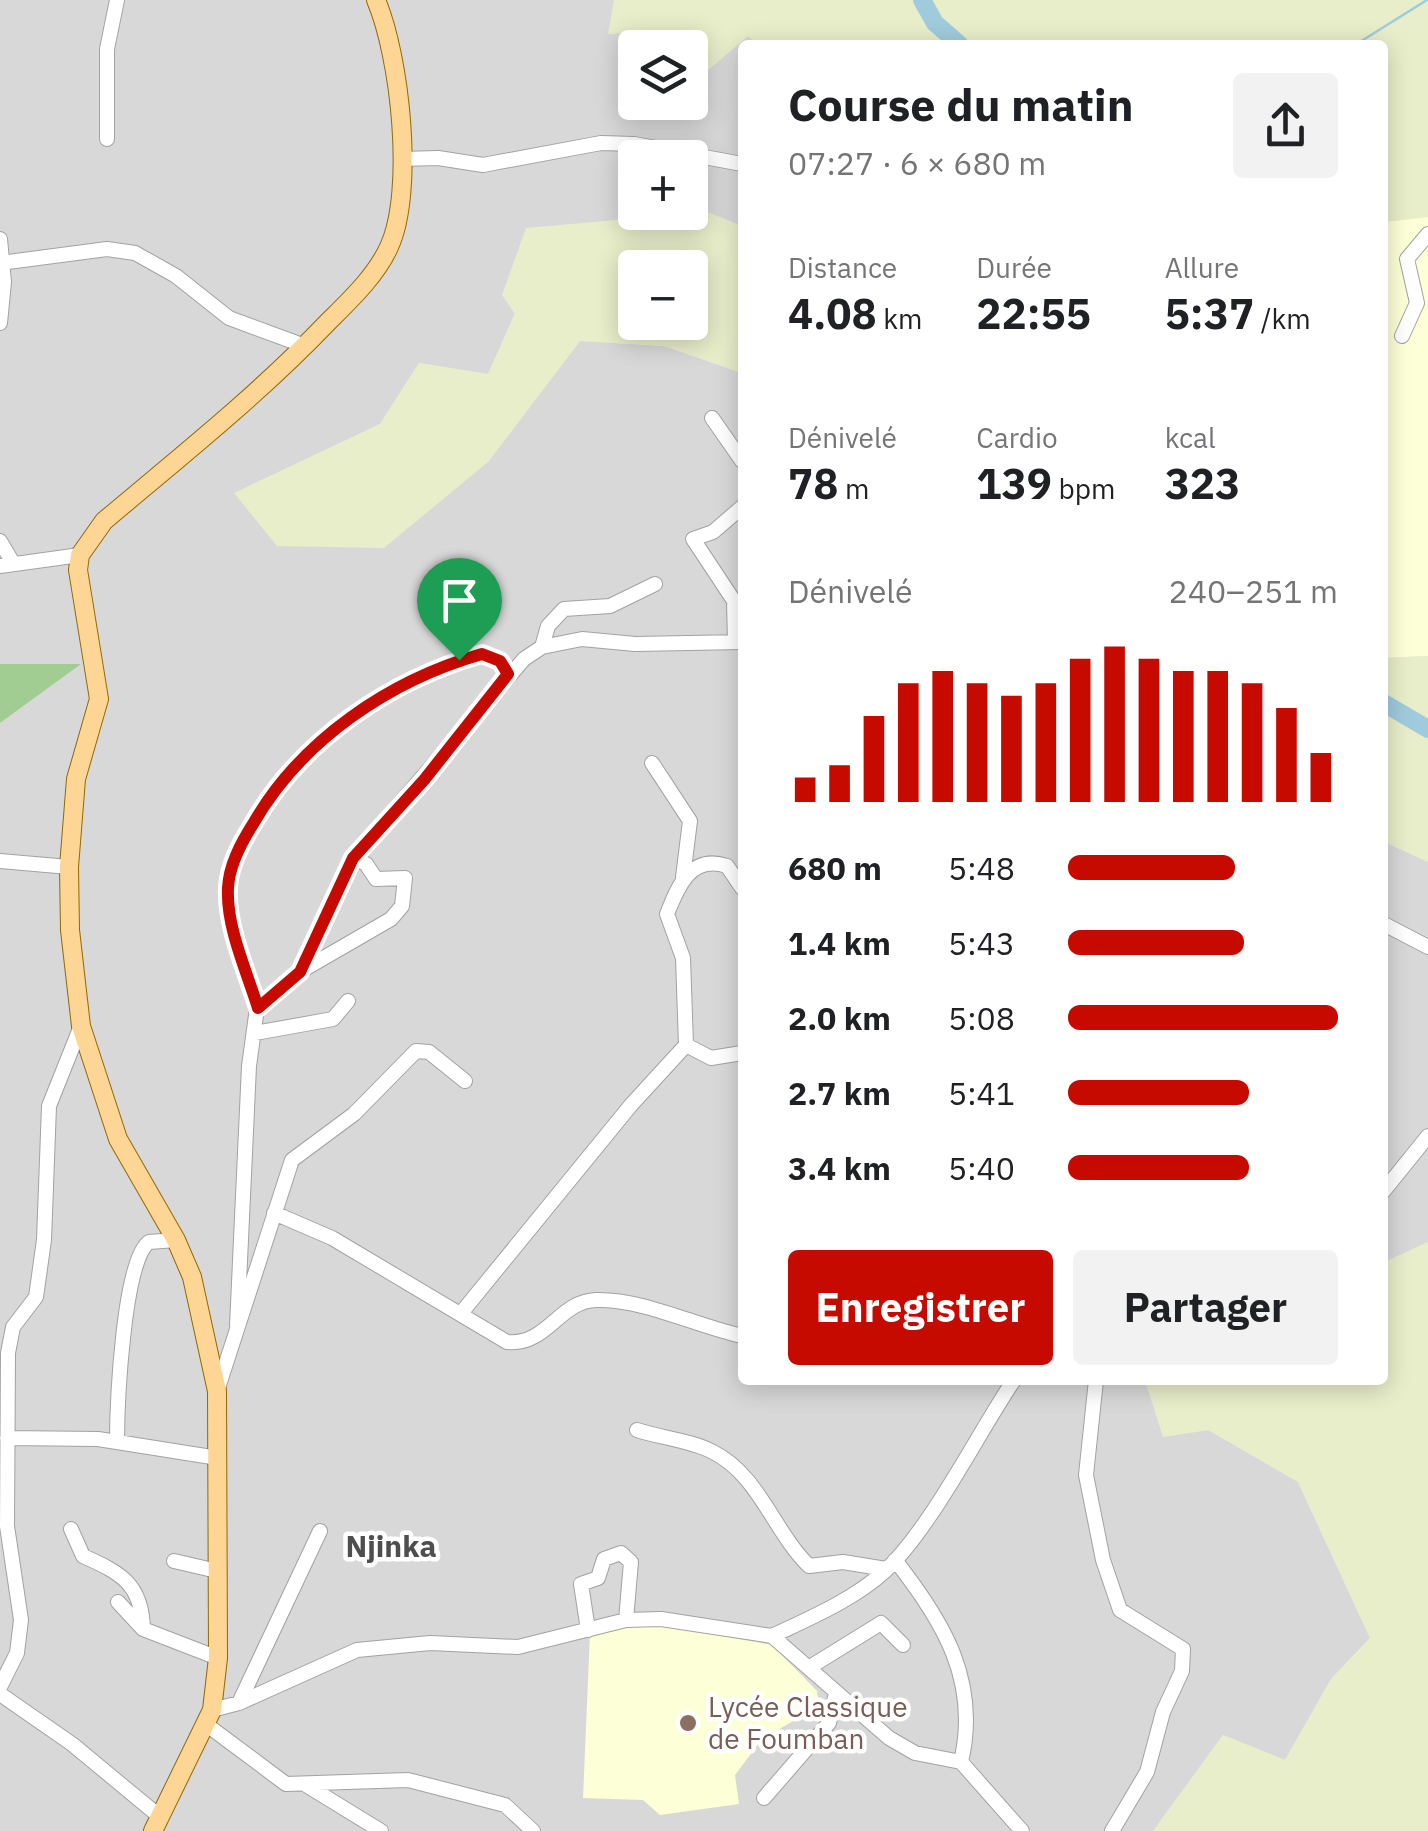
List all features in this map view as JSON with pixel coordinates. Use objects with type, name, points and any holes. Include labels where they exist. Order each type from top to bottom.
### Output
[{"type":"main road","points":[[156,1824],[209,1717],[218,1658],[217,1391],[199,1298],[176,1240],[118,1138],[81,1026],[70,930],[69,867],[76,779],[99,699],[79,593],[80,554],[104,521],[305,346],[387,252],[403,196],[394,60],[376,0]]},
{"type":"street","points":[[106,139],[107,50],[117,0]]},
{"type":"street","points":[[401,158],[438,158],[483,165],[601,143],[634,144],[738,163]]},
{"type":"street","points":[[1402,336],[1417,303],[1407,259],[1428,234]]},
{"type":"street","points":[[0,239],[0,323]]},
{"type":"street","points":[[2,263],[108,249],[135,253],[176,276],[229,318],[305,346]]},
{"type":"street","points":[[712,418],[738,455]]},
{"type":"street","points":[[738,510],[713,532],[693,540],[734,601],[738,634]]},
{"type":"street","points":[[0,541],[6,564],[80,554]]},
{"type":"street","points":[[542,647],[548,626],[564,610],[610,606],[654,584]]},
{"type":"street","points":[[300,972],[353,858],[424,780],[508,674],[542,647],[582,639],[636,644],[738,642]]},
{"type":"street","points":[[237,1326],[249,1066],[258,1008],[228,889],[241,844],[268,796],[330,733],[426,672],[482,654],[500,661],[508,674]]},
{"type":"street","points":[[462,1312],[631,1104],[686,1046],[683,958],[667,914],[683,878],[690,821],[652,763]]},
{"type":"street","points":[[258,1008],[300,972],[390,919],[402,906],[405,878],[376,879],[366,864],[353,858]]},
{"type":"street","points":[[0,860],[69,867]]},
{"type":"street","points":[[683,878],[704,864],[716,862],[738,879]]},
{"type":"street","points":[[1388,926],[1428,946]]},
{"type":"street","points":[[255,1032],[319,1024],[342,1013],[348,1001]]},
{"type":"street","points":[[81,1026],[48,1106],[38,1284],[32,1307],[20,1316],[10,1336],[8,1545],[20,1620],[17,1653],[0,1690],[72,1744],[156,1824]]},
{"type":"street","points":[[686,1046],[711,1058],[738,1053]]},
{"type":"street","points":[[217,1391],[262,1260],[274,1212],[297,1154],[354,1114],[416,1052],[429,1052],[465,1081]]},
{"type":"street","points":[[1388,1186],[1428,1136]]},
{"type":"street","points":[[274,1212],[332,1238],[462,1312],[495,1338],[518,1343],[538,1338],[570,1309],[598,1300],[738,1335]]},
{"type":"street","points":[[118,1442],[124,1325],[138,1257],[149,1242],[176,1240]]},
{"type":"street","points":[[772,1636],[866,1586],[891,1564],[1011,1385]]},
{"type":"street","points":[[1095,1385],[1086,1475],[1102,1560],[1120,1610],[1140,1626],[1174,1642],[1183,1649],[1184,1659],[1163,1712],[1140,1792],[1112,1831]]},
{"type":"street","points":[[637,1430],[700,1447],[727,1462],[765,1503],[810,1566],[843,1562],[891,1564],[952,1642],[961,1670],[968,1732],[961,1762]]},
{"type":"street","points":[[8,1438],[118,1442],[218,1458]]},
{"type":"street","points":[[71,1529],[83,1556],[121,1573],[137,1592],[143,1629]]},
{"type":"street","points":[[239,1703],[320,1531]]},
{"type":"street","points":[[588,1630],[581,1584],[595,1580],[604,1560],[621,1553],[631,1567],[626,1620]]},
{"type":"street","points":[[174,1561],[218,1571]]},
{"type":"street","points":[[118,1602],[122,1612],[143,1629],[218,1658]]},
{"type":"street","points":[[533,1831],[506,1805],[408,1780],[367,1778],[286,1784],[209,1717],[357,1650],[430,1643],[518,1647],[626,1620],[662,1618],[772,1636],[889,1738],[916,1753],[961,1762],[1022,1831]]},
{"type":"street","points":[[810,1667],[881,1623],[903,1645]]},
{"type":"street","points":[[764,1798],[829,1723],[836,1693]]},
{"type":"street","points":[[305,1784],[380,1831]]},
{"type":"shaded area","points":[[0,0],[614,0],[609,34],[618,33],[618,120],[708,120],[708,70],[738,44],[738,224],[708,212],[708,140],[618,140],[618,230],[673,230],[635,250],[618,250],[618,259],[515,313],[488,374],[419,363],[380,424],[235,493],[488,462],[580,341],[664,346],[738,372],[738,1385],[1147,1385],[1163,1436],[1208,1430],[1298,1482],[1370,1638],[1331,1679],[1285,1760],[1223,1735],[1153,1831],[0,1831],[0,723],[80,664],[0,664]]},
{"type":"shaded area","points":[[614,0],[1428,0],[1428,217],[1388,221],[1388,40],[753,40],[748,36],[738,40],[738,45],[708,70],[708,30],[618,30],[608,34]]},
{"type":"shaded area","points":[[708,212],[738,224],[738,372],[664,346],[580,341],[488,462],[384,548],[277,546],[234,493],[380,424],[419,363],[488,374],[515,314],[502,295],[526,228],[618,220],[618,230],[708,230]]},
{"type":"shaded area","points":[[1428,217],[1428,656],[1388,658],[1388,221]]},
{"type":"shaded area","points":[[1428,656],[1428,862],[1388,843],[1388,658]]},
{"type":"shaded area","points":[[1388,844],[1428,862],[1428,1242],[1388,1261]]},
{"type":"shaded area","points":[[1428,1242],[1428,1831],[1153,1831],[1223,1735],[1285,1760],[1331,1679],[1370,1638],[1298,1482],[1209,1430],[1163,1437],[1147,1385],[1388,1385],[1388,1261]]},
{"type":"shaded area","name":"Lycée Classique de Foumban","points":[[651,1623],[772,1645],[817,1691],[819,1706],[762,1739],[735,1775],[739,1804],[660,1815],[643,1800],[583,1798],[590,1633]]},
{"type":"green space","points":[[0,664],[81,664],[0,723]]},
{"type":"waterway","points":[[922,0],[935,23],[954,40]]},
{"type":"waterway","points":[[1363,40],[1427,0]]},
{"type":"waterway","points":[[1388,706],[1428,729]]},
{"type":"place","name":"Lycée Classique de Foumban","points":[[688,1723]]},
{"type":"district","name":"Njinka","points":[[391,1547]]},
{"type":"route","points":[[490,655],[500,661],[508,674],[424,780],[353,858],[300,972],[279,994],[258,1008],[228,889],[241,844],[268,796],[298,762],[348,720],[400,686],[459,660],[490,655]]}]
